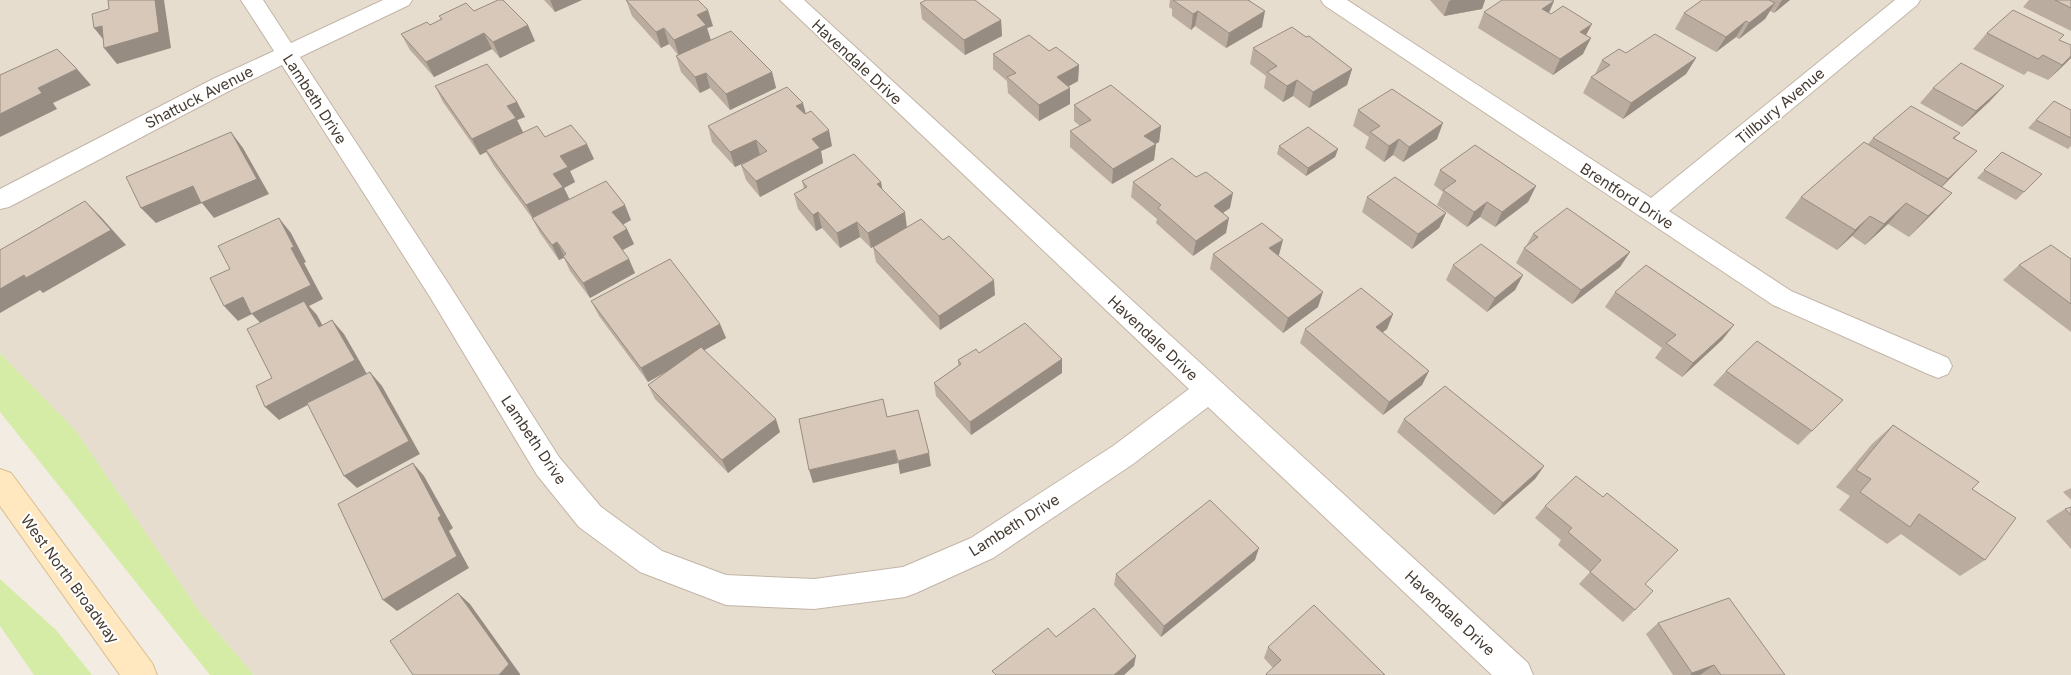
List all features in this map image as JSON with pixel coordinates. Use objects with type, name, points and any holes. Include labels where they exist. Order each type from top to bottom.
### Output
[{"type":"main road","name":"West North Broadway","points":[[0,482],[140,675]]},
{"type":"street","name":"Lambeth Drive","points":[[252,0],[438,290],[548,466],[590,517],[651,562],[726,590],[814,594],[905,582],[982,548],[1123,455],[1210,390]]},
{"type":"street","name":"Shattuck Avenue","points":[[0,200],[221,85],[401,0]]},
{"type":"street","name":"Havendale Drive","points":[[791,0],[1516,675]]},
{"type":"street","name":"Brentford Drive","points":[[1332,0],[1782,298],[1938,366]]},
{"type":"street","name":"Tillbury Avenue","points":[[1651,212],[1910,0]]},
{"type":"shaded area","points":[[0,0],[2071,0],[2071,675],[254,675],[199,611],[76,431],[0,353]]},
{"type":"green space","points":[[0,353],[76,431],[199,611],[254,675],[210,675],[0,412]]},
{"type":"green space","points":[[0,579],[56,630],[92,675],[34,675],[0,626]]},
{"type":"building","points":[[108,0],[155,0],[159,32],[104,48],[102,26],[94,28],[92,14],[109,9]]},
{"type":"building","points":[[498,0],[503,0],[528,25],[493,42],[484,33],[426,62],[401,34],[427,22],[430,25],[442,19],[439,16],[466,3],[474,11]]},
{"type":"building","points":[[626,0],[698,0],[708,10],[697,15],[706,25],[674,40],[664,28],[656,32]]},
{"type":"building","points":[[926,0],[975,0],[1001,20],[964,40],[920,3]]},
{"type":"building","points":[[1173,0],[1248,0],[1265,11],[1229,33],[1198,11],[1193,14]]},
{"type":"building","points":[[1502,0],[1552,0],[1554,1],[1542,9],[1551,14],[1563,6],[1592,24],[1580,32],[1591,38],[1560,59],[1484,12]]},
{"type":"building","points":[[1702,0],[1769,0],[1775,3],[1749,23],[1746,21],[1726,37],[1684,13]]},
{"type":"building","points":[[2055,0],[2071,0],[2071,8]]},
{"type":"building","points":[[2013,10],[2064,35],[2059,40],[2071,45],[2071,56],[2062,65],[2043,55],[2038,59],[1987,33]]},
{"type":"building","points":[[1292,27],[1306,37],[1309,36],[1352,69],[1313,92],[1297,80],[1287,86],[1267,72],[1277,66],[1253,48]]},
{"type":"building","points":[[731,31],[772,72],[726,94],[706,73],[695,77],[676,56]]},
{"type":"building","points":[[1655,34],[1696,58],[1631,103],[1591,77],[1610,65],[1602,60],[1619,49],[1626,53]]},
{"type":"building","points":[[1029,35],[1049,51],[1056,47],[1079,65],[1057,77],[1070,88],[1039,105],[1007,77],[1016,73],[993,54]]},
{"type":"building","points":[[57,49],[77,69],[38,88],[42,93],[0,114],[0,75]]},
{"type":"building","points":[[1961,63],[2004,86],[1976,111],[1933,88]]},
{"type":"building","points":[[487,64],[517,102],[507,106],[516,118],[472,139],[435,86]]},
{"type":"building","points":[[1111,85],[1161,126],[1144,136],[1156,144],[1113,169],[1070,131],[1091,120],[1074,105]]},
{"type":"building","points":[[787,87],[803,103],[796,106],[805,114],[811,111],[829,130],[812,139],[820,148],[756,181],[741,165],[767,151],[756,140],[730,152],[708,126]]},
{"type":"building","points":[[1392,89],[1443,123],[1409,147],[1399,139],[1389,146],[1370,132],[1380,126],[1358,110]]},
{"type":"building","points":[[2054,101],[2071,110],[2071,138],[2036,120]]},
{"type":"building","points":[[1911,106],[1960,133],[1953,138],[1977,151],[1948,179],[1873,138]]},
{"type":"building","points":[[571,125],[587,144],[560,156],[568,167],[553,174],[563,187],[526,205],[486,150],[537,126],[545,137]]},
{"type":"building","points":[[1308,127],[1338,149],[1308,168],[1279,146]]},
{"type":"building","points":[[231,132],[257,179],[201,203],[193,186],[141,208],[126,177]]},
{"type":"building","points":[[1864,142],[1952,193],[1928,216],[1906,203],[1884,224],[1870,216],[1855,230],[1801,197]]},
{"type":"building","points":[[1475,145],[1536,186],[1502,212],[1487,202],[1474,212],[1443,190],[1456,181],[1440,170]]},
{"type":"building","points":[[2002,152],[2042,174],[2024,192],[1984,170]]},
{"type":"building","points":[[854,154],[881,182],[877,184],[905,212],[868,233],[857,222],[837,233],[818,212],[813,215],[794,194],[807,187],[802,181]]},
{"type":"building","points":[[1172,158],[1196,177],[1206,172],[1233,193],[1214,206],[1229,218],[1196,241],[1158,208],[1161,205],[1133,182]]},
{"type":"building","points":[[1395,177],[1446,213],[1418,234],[1367,197]]},
{"type":"building","points":[[606,181],[625,205],[612,212],[627,229],[613,237],[629,259],[583,283],[563,256],[566,254],[557,242],[552,245],[532,218]]},
{"type":"building","points":[[85,201],[111,230],[26,278],[24,275],[0,289],[0,250]]},
{"type":"building","points":[[1567,208],[1630,252],[1581,290],[1524,248],[1538,237],[1533,234]]},
{"type":"building","points":[[279,218],[294,247],[291,248],[311,285],[251,314],[243,297],[224,306],[210,278],[230,269],[218,246]]},
{"type":"building","points":[[921,219],[943,240],[949,236],[994,280],[939,316],[873,247]]},
{"type":"building","points":[[1262,223],[1283,240],[1269,248],[1323,292],[1288,318],[1213,254]]},
{"type":"building","points":[[1481,244],[1523,275],[1495,298],[1453,265]]},
{"type":"building","points":[[2051,245],[2071,259],[2071,304],[2019,265]]},
{"type":"building","points":[[670,259],[720,324],[641,368],[591,301]]},
{"type":"building","points":[[1646,265],[1734,325],[1693,363],[1666,343],[1676,335],[1615,292]]},
{"type":"building","points":[[1361,288],[1393,314],[1376,327],[1429,371],[1389,402],[1305,329]]},
{"type":"building","points":[[304,301],[319,327],[332,320],[355,360],[265,407],[256,386],[272,378],[247,329]]},
{"type":"building","points":[[1025,323],[1062,359],[970,422],[934,383],[961,364],[958,360],[976,349],[979,353]]},
{"type":"building","points":[[1757,341],[1843,400],[1812,431],[1726,371]]},
{"type":"building","points":[[701,347],[776,419],[722,460],[648,385]]},
{"type":"building","points":[[370,372],[409,441],[344,476],[307,403]]},
{"type":"building","points":[[1445,386],[1544,466],[1503,503],[1404,419]]},
{"type":"building","points":[[883,399],[887,417],[918,410],[929,453],[898,461],[895,450],[809,470],[799,419]]},
{"type":"building","points":[[1893,425],[1979,482],[1972,489],[2016,518],[1985,560],[1919,514],[1910,527],[1860,492],[1871,479],[1856,470]]},
{"type":"building","points":[[413,463],[441,516],[438,518],[457,556],[383,600],[338,504]]},
{"type":"building","points":[[1576,476],[1603,497],[1607,493],[1678,550],[1645,584],[1653,591],[1635,610],[1590,572],[1601,560],[1568,532],[1572,528],[1545,506]]},
{"type":"building","points":[[1210,500],[1259,548],[1164,626],[1116,574]]},
{"type":"building","points":[[2071,507],[2071,515],[2065,509]]},
{"type":"building","points":[[458,593],[509,664],[499,675],[413,675],[390,641]]},
{"type":"building","points":[[1729,598],[1785,675],[1721,675],[1714,665],[1692,673],[1658,623]]},
{"type":"building","points":[[1314,605],[1385,675],[1267,675],[1281,660],[1268,647]]},
{"type":"building","points":[[1094,608],[1136,656],[1114,675],[996,675],[992,671],[1048,628],[1056,637]]}]
